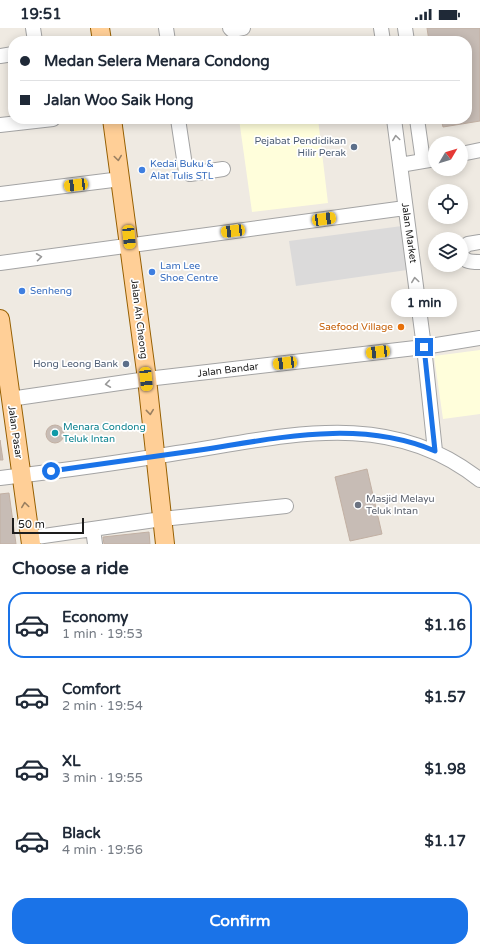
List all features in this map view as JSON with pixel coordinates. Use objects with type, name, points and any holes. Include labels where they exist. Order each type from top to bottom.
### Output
[{"type":"main road","name":"Jalan Ah Cheong","points":[[113,124],[130,245],[165,544]]},
{"type":"main road","name":"Jalan Pasar","points":[[0,319],[5,399],[21,475],[30,541]]},
{"type":"street","points":[[230,28],[232,30],[243,28]]},
{"type":"street","points":[[179,124],[186,172],[190,174],[223,168]]},
{"type":"street","name":"Jalan Market","points":[[395,124],[424,347],[435,451]]},
{"type":"street","points":[[418,124],[428,157]]},
{"type":"street","points":[[468,153],[480,150]]},
{"type":"street","points":[[400,165],[428,160]]},
{"type":"street","points":[[0,194],[121,179]]},
{"type":"street","points":[[0,263],[405,208]]},
{"type":"street","points":[[480,242],[464,246],[461,254],[466,261],[480,262]]},
{"type":"street","name":"Jalan Bandar","points":[[5,399],[146,379],[424,347],[480,338]]},
{"type":"street","points":[[0,478],[155,457],[293,435],[342,432],[385,436],[421,445],[452,459],[480,480]]},
{"type":"street","points":[[30,541],[93,529],[162,519],[286,506]]},
{"type":"street","points":[[93,529],[95,544]]},
{"type":"shaded area","points":[[240,124],[319,124],[328,203],[252,212]]},
{"type":"shaded area","points":[[402,226],[407,270],[296,286],[289,241]]},
{"type":"shaded area","points":[[480,350],[480,414],[443,419],[434,356]]},
{"type":"building","points":[[427,28],[480,28],[480,121],[472,122],[472,36],[428,36]]},
{"type":"building","points":[[442,124],[462,124],[443,127]]},
{"type":"building","name":"Menara Condong Teluk Intan","points":[[55,425],[61,428],[64,434],[61,440],[55,443],[49,440],[46,434],[49,428]]},
{"type":"building","points":[[0,440],[3,460],[0,460]]},
{"type":"building","name":"Masjid Melayu Teluk Intan","points":[[367,469],[382,534],[350,541],[335,477]]},
{"type":"building","points":[[9,493],[16,544],[0,544],[0,494]]},
{"type":"building","points":[[149,532],[150,544],[104,544],[103,537]]},
{"type":"place","name":"Pejabat Pendidikan Hilir Perak","points":[[354,147]]},
{"type":"place","name":"Kedai Buku & Alat Tulis STL","points":[[142,170]]},
{"type":"place","name":"Lam Lee Shoe Centre","points":[[152,272]]},
{"type":"place","name":"Senheng","points":[[22,291]]},
{"type":"place","name":"Saefood Village","points":[[401,327]]},
{"type":"place","name":"Hong Leong Bank","points":[[126,364]]},
{"type":"place","name":"Menara Condong Teluk Intan","points":[[55,433]]},
{"type":"place","name":"Masjid Melayu Teluk Intan","points":[[358,505]]},
{"type":"route","points":[[51,471],[155,457],[293,435],[342,432],[385,436],[421,445],[435,451],[424,347]]}]
